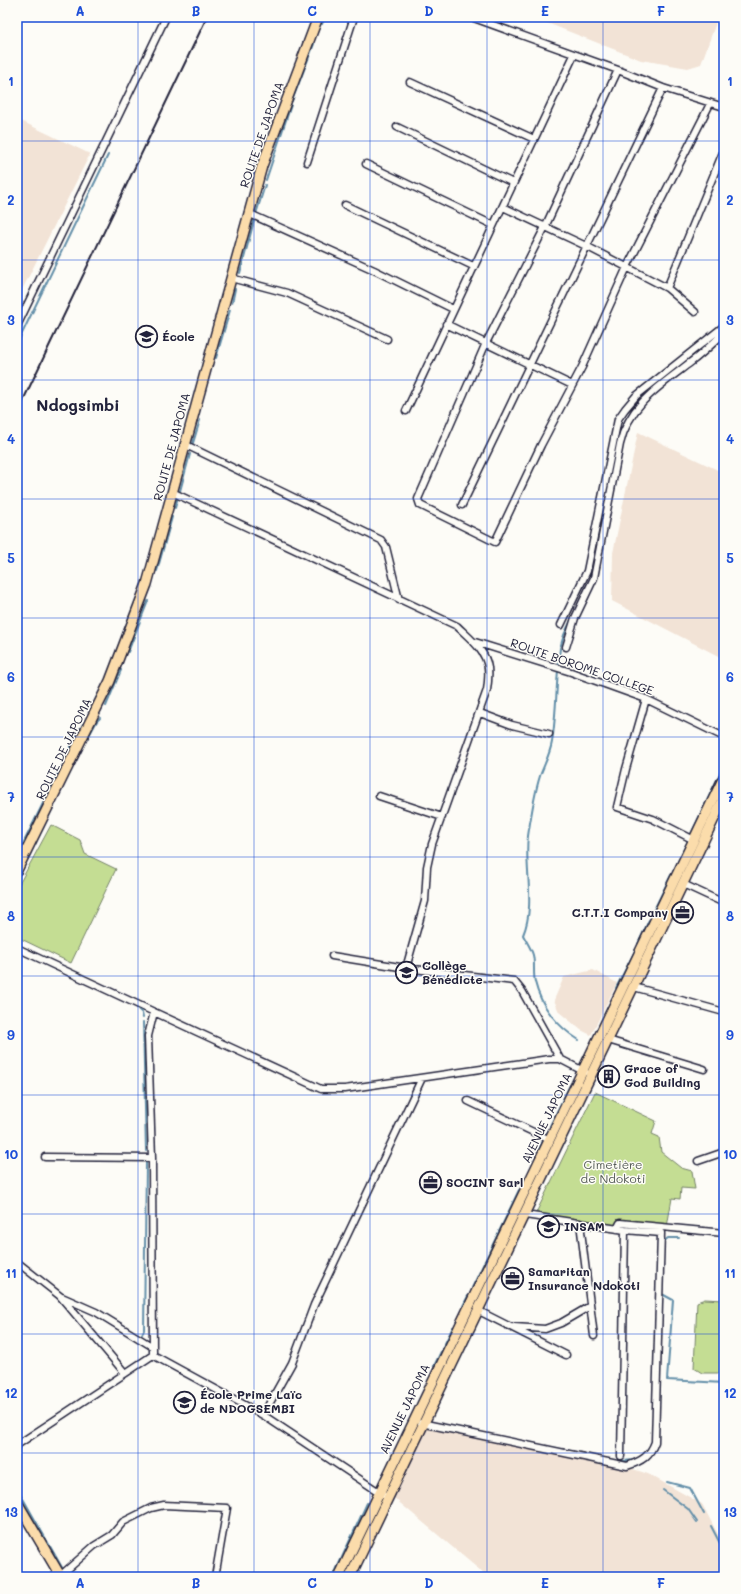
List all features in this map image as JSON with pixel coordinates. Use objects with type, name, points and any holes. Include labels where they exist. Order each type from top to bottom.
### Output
[{"type":"main road","name":"ROUTE DE JAPOMA","points":[[17,870],[110,680],[121,655],[147,584],[184,444],[232,278],[248,213],[272,137],[318,17]]},
{"type":"main road","name":"AVENUE JAPOMA","points":[[338,1577],[550,1140],[587,1073],[608,1040],[634,987],[718,808],[724,777]]},
{"type":"main road","name":"AVENUE JAPOMA","points":[[350,1577],[525,1214],[587,1073],[694,840],[724,798]]},
{"type":"main road","points":[[17,1502],[60,1576]]},
{"type":"street","points":[[17,326],[166,17]]},
{"type":"street","points":[[307,162],[354,17]]},
{"type":"street","points":[[471,17],[618,70],[663,88],[710,104],[724,107]]},
{"type":"street","points":[[406,411],[473,266],[503,207],[574,55]]},
{"type":"street","points":[[618,70],[545,227],[486,344],[418,499],[420,505],[495,542],[541,445],[572,385],[627,267],[710,104]]},
{"type":"street","points":[[410,82],[534,139]]},
{"type":"street","points":[[462,505],[663,88]]},
{"type":"street","points":[[396,127],[513,183]]},
{"type":"street","points":[[667,288],[724,150]]},
{"type":"street","points":[[366,164],[493,225]]},
{"type":"street","points":[[345,205],[473,266]]},
{"type":"street","points":[[503,207],[586,246],[667,288],[695,312]]},
{"type":"street","points":[[248,213],[374,270],[453,309]]},
{"type":"street","points":[[232,278],[293,295],[387,339]]},
{"type":"street","points":[[446,324],[572,385]]},
{"type":"street","points":[[561,625],[587,571],[618,419],[636,396],[724,326]]},
{"type":"street","points":[[566,647],[575,618],[594,578],[620,444],[627,423],[643,399],[661,383],[692,362],[724,333]]},
{"type":"street","points":[[184,444],[381,540],[386,547],[399,600]]},
{"type":"street","points":[[172,492],[456,626],[475,642],[488,667],[488,690],[432,844],[427,867],[425,901],[406,968]]},
{"type":"street","name":"ROUTE BOROME COLLEGE","points":[[475,642],[571,672],[646,700],[724,737]]},
{"type":"street","points":[[646,700],[626,769],[617,807],[653,819],[694,840]]},
{"type":"street","points":[[480,713],[512,725],[549,734]]},
{"type":"street","points":[[379,796],[442,817]]},
{"type":"street","points":[[683,884],[724,903]]},
{"type":"street","points":[[17,948],[321,1089],[345,1089],[549,1059],[560,1059],[587,1073]]},
{"type":"street","points":[[332,956],[406,968],[514,981],[522,991],[560,1059]]},
{"type":"street","points":[[634,987],[724,1012]]},
{"type":"street","points":[[153,1355],[152,1158],[148,1036],[154,1012]]},
{"type":"street","points":[[608,1040],[704,1069]]},
{"type":"street","points":[[263,1415],[292,1363],[314,1305],[422,1078]]},
{"type":"street","points":[[468,1101],[550,1140]]},
{"type":"street","points":[[698,1161],[724,1152]]},
{"type":"street","points":[[45,1157],[152,1158]]},
{"type":"street","points":[[414,1420],[424,1424],[627,1466],[646,1458],[652,1450],[655,1442],[662,1232],[617,1229],[525,1214]]},
{"type":"street","points":[[580,1223],[594,1336]]},
{"type":"street","points":[[617,1229],[620,1224],[724,1233]]},
{"type":"street","points":[[620,1456],[625,1230]]},
{"type":"street","points":[[17,1262],[60,1296],[125,1373]]},
{"type":"street","points":[[60,1296],[96,1312],[152,1347]]},
{"type":"street","points":[[510,1327],[545,1329],[560,1323],[590,1306]]},
{"type":"street","points":[[479,1311],[566,1355]]},
{"type":"street","points":[[153,1355],[263,1415],[388,1498]]},
{"type":"street","points":[[17,1445],[153,1355]]},
{"type":"street","points":[[60,1576],[94,1546],[112,1535],[123,1522],[151,1508],[164,1505],[227,1508],[215,1577]]},
{"type":"shaded area","points":[[532,17],[718,17],[701,64],[688,68],[641,60]]},
{"type":"shaded area","points":[[17,119],[90,154],[17,300]]},
{"type":"shaded area","points":[[638,432],[724,473],[724,659],[612,601],[613,553]]},
{"type":"shaded area","points":[[593,970],[617,983],[591,1035],[581,1030],[559,1012],[554,1000],[564,977]]},
{"type":"shaded area","points":[[427,1425],[624,1466],[648,1474],[702,1504],[724,1546],[724,1577],[488,1577],[394,1498]]},
{"type":"green space","points":[[51,825],[80,840],[85,854],[116,869],[71,963],[17,937],[17,888]]},
{"type":"green space","name":"Cimetière de Ndokoti","points":[[595,1092],[656,1121],[652,1134],[659,1137],[661,1152],[681,1168],[692,1171],[695,1189],[681,1188],[680,1199],[672,1198],[667,1227],[625,1223],[619,1227],[535,1215]]},
{"type":"green space","points":[[705,1299],[724,1300],[724,1373],[702,1373],[694,1368],[697,1302]]},
{"type":"waterway","points":[[322,24],[325,17]]},
{"type":"waterway","points":[[292,101],[314,44]]},
{"type":"waterway","points":[[273,125],[281,103]]},
{"type":"waterway","points":[[266,180],[291,105]]},
{"type":"waterway","points":[[17,344],[108,155]]},
{"type":"waterway","points":[[256,214],[265,185]]},
{"type":"waterway","points":[[240,273],[254,221]]},
{"type":"waterway","points":[[232,303],[235,289]]},
{"type":"waterway","points":[[216,358],[230,310]]},
{"type":"waterway","points":[[617,444],[627,419],[643,398]]},
{"type":"waterway","points":[[193,443],[200,420]]},
{"type":"waterway","points":[[180,491],[190,454]]},
{"type":"waterway","points":[[175,508],[178,497]]},
{"type":"waterway","points":[[157,571],[172,517]]},
{"type":"waterway","points":[[128,652],[148,601]]},
{"type":"waterway","points":[[579,1040],[557,1023],[541,1000],[535,982],[533,955],[523,935],[529,911],[527,848],[534,798],[552,742],[560,648],[564,635],[580,601]]},
{"type":"waterway","points":[[106,706],[121,670]]},
{"type":"waterway","points":[[102,687],[107,677]]},
{"type":"waterway","points":[[94,703],[98,695]]},
{"type":"waterway","points":[[87,739],[100,718]]},
{"type":"waterway","points":[[63,761],[83,724]]},
{"type":"waterway","points":[[690,836],[724,765]]},
{"type":"waterway","points":[[17,856],[61,767]]},
{"type":"waterway","points":[[673,872],[688,841]]},
{"type":"waterway","points":[[651,916],[671,875]]},
{"type":"waterway","points":[[638,944],[649,920]]},
{"type":"waterway","points":[[616,988],[636,949]]},
{"type":"waterway","points":[[136,1007],[142,1013],[143,1018]]},
{"type":"waterway","points":[[143,1022],[146,1151]]},
{"type":"waterway","points":[[550,1126],[570,1085]]},
{"type":"waterway","points":[[538,1151],[548,1131]]},
{"type":"waterway","points":[[142,1334],[144,1330],[146,1163]]},
{"type":"waterway","points":[[472,1288],[519,1190]]},
{"type":"waterway","points":[[663,1242],[668,1238],[679,1238]]},
{"type":"waterway","points":[[662,1294],[673,1300],[667,1380],[724,1383]]},
{"type":"waterway","points":[[463,1306],[468,1296]]},
{"type":"waterway","points":[[434,1366],[453,1327]]},
{"type":"waterway","points":[[622,1461],[635,1460]]},
{"type":"waterway","points":[[667,1482],[690,1488],[704,1514]]},
{"type":"waterway","points":[[17,1488],[64,1571]]},
{"type":"waterway","points":[[663,1490],[688,1509],[697,1522]]},
{"type":"waterway","points":[[333,1577],[367,1503]]},
{"type":"waterway","points":[[711,1526],[724,1551]]},
{"type":"railway","points":[[17,413],[207,17]]},
{"type":"place","name":"École","points":[[147,337]]},
{"type":"place","name":"C.T.T.I Company","points":[[683,913]]},
{"type":"place","name":"Collège Bénédicte","points":[[407,973]]},
{"type":"place","name":"Grace of God Building","points":[[609,1076]]},
{"type":"place","name":"SOCINT Sarl","points":[[431,1183]]},
{"type":"place","name":"INSAM","points":[[549,1227]]},
{"type":"place","name":"Samaritan Insurance Ndokoti","points":[[512,1279]]},
{"type":"place","name":"École Prime Laïc de NDOGSEMBI","points":[[185,1402]]},
{"type":"district","name":"Ndogsimbi","points":[[78,405]]}]
